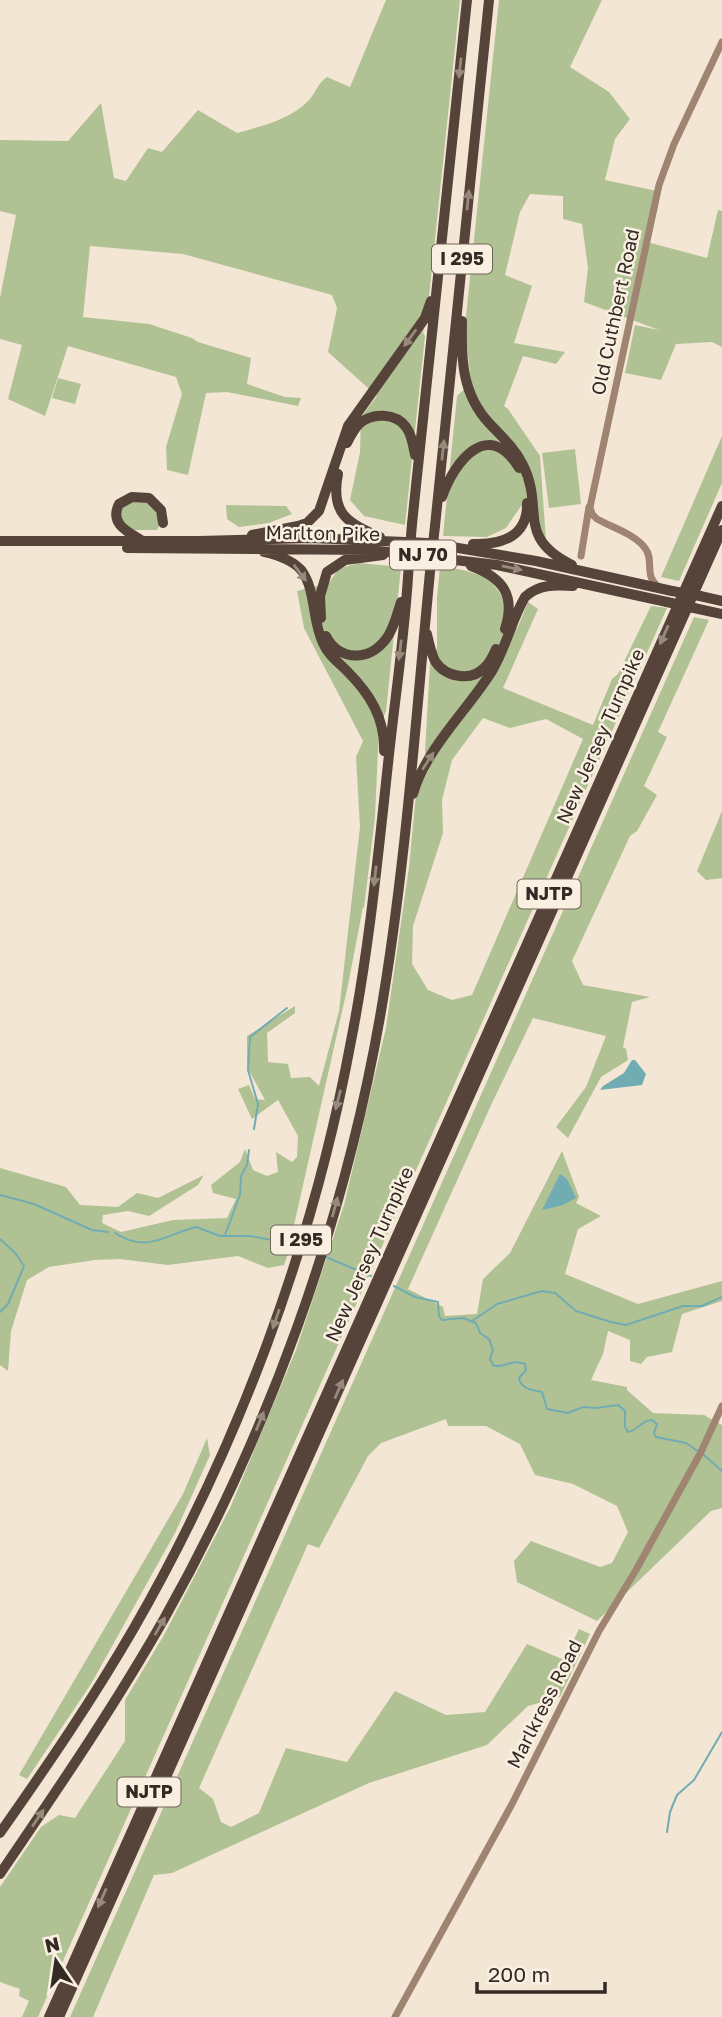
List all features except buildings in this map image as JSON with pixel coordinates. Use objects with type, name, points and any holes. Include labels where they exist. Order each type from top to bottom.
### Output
[{"type":"highway","name":"I 295","points":[[0,1833],[67,1736],[135,1625],[200,1499],[238,1416],[296,1260],[347,1063],[382,824],[408,582],[406,557],[412,524],[467,0]]},
{"type":"highway","name":"I 295","points":[[0,1874],[118,1699],[165,1618],[218,1516],[275,1384],[327,1233],[365,1088],[391,951],[489,0]]},
{"type":"highway","points":[[465,228],[461,344],[466,385],[480,412],[517,453],[523,464],[530,484],[536,531],[542,544],[552,555],[588,572]]},
{"type":"highway","points":[[220,540],[298,526],[307,523],[320,511],[348,426],[425,318],[440,253]]},
{"type":"highway","points":[[387,540],[356,526],[343,516],[338,506],[336,484],[347,443],[357,426],[367,419],[381,416],[394,418],[407,429],[417,466]]},
{"type":"highway","points":[[435,522],[452,473],[471,450],[493,446],[514,460],[527,495],[526,516],[518,533],[506,541],[496,543],[445,545]]},
{"type":"highway","points":[[143,541],[118,523],[115,517],[118,505],[132,497],[149,498],[161,510],[163,523]]},
{"type":"highway","name":"New Jersey Turnpike","points":[[49,2017],[722,506]]},
{"type":"highway","name":"New Jersey Turnpike","points":[[60,2017],[722,530]]},
{"type":"highway","name":"Marlton Pike","points":[[0,541],[311,538],[387,540],[445,545],[722,601]]},
{"type":"highway","name":"Marlton Pike","points":[[0,547],[370,550],[406,557],[455,559],[497,565],[722,614]]},
{"type":"highway","points":[[239,548],[283,557],[298,566],[307,582],[318,631],[326,648],[366,691],[375,706],[384,746],[382,824]]},
{"type":"highway","points":[[406,557],[351,559],[338,563],[327,572],[319,606],[322,625],[330,643],[350,656],[365,655],[379,647],[392,627],[408,582]]},
{"type":"highway","points":[[425,626],[435,661],[444,671],[453,675],[477,674],[486,667],[499,643],[508,621],[505,589],[490,574],[455,559]]},
{"type":"highway","points":[[405,825],[416,784],[424,767],[494,668],[525,597],[534,590],[550,585],[606,588]]},
{"type":"street","name":"Old Cuthbert Road","points":[[581,556],[659,185],[674,144],[722,42]]},
{"type":"street","points":[[590,506],[597,519],[644,546],[649,555],[650,579],[660,588]]},
{"type":"street","points":[[627,581],[641,578],[649,568]]},
{"type":"street","name":"Marlkress Road","points":[[395,2017],[512,1804],[600,1631],[701,1452],[722,1406]]},
{"type":"green space","points":[[386,0],[460,0],[423,333],[425,336],[405,525],[364,516],[350,500],[360,452],[361,417],[377,396],[328,352],[337,308],[332,295],[183,254],[90,246],[83,317],[149,324],[251,358],[247,384],[285,397],[301,398],[298,406],[227,392],[206,393],[188,475],[167,470],[166,447],[182,394],[176,377],[68,346],[45,416],[8,399],[22,345],[0,339],[0,298],[16,215],[0,211],[0,140],[68,141],[101,103],[114,178],[126,181],[148,148],[162,152],[198,110],[237,133],[293,113],[309,100],[327,77],[350,87]]},
{"type":"green space","points":[[499,0],[602,0],[570,67],[609,92],[630,119],[615,139],[605,180],[657,191],[647,242],[707,258],[718,210],[722,211],[722,347],[712,342],[676,344],[661,380],[625,373],[635,325],[659,330],[584,302],[588,268],[582,224],[563,219],[563,196],[530,194],[520,212],[505,275],[532,286],[514,343],[565,352],[556,364],[523,356],[504,406],[540,456],[546,541],[521,506],[506,528],[487,537],[443,536],[457,396],[471,383],[465,326]]},
{"type":"green space","points":[[58,378],[81,384],[75,404],[52,398]]},
{"type":"green space","points":[[722,436],[722,483],[679,581],[661,577]]},
{"type":"green space","points":[[575,449],[581,504],[549,508],[542,453]]},
{"type":"green space","points":[[146,500],[159,512],[157,530],[132,530],[118,519],[125,502]]},
{"type":"green space","points":[[226,505],[286,506],[292,514],[269,523],[239,527],[227,519]]},
{"type":"green space","points":[[359,563],[401,567],[386,711],[379,727],[375,817],[364,908],[292,1234],[296,1232],[284,1265],[268,1268],[238,1256],[168,1265],[120,1259],[49,1267],[27,1280],[11,1331],[8,1371],[0,1365],[0,1168],[66,1187],[80,1205],[118,1207],[137,1193],[158,1198],[204,1175],[198,1185],[149,1216],[128,1211],[103,1215],[102,1223],[121,1232],[173,1220],[227,1218],[236,1199],[213,1193],[211,1185],[240,1162],[245,1149],[253,1170],[267,1176],[278,1172],[276,1152],[292,1162],[297,1157],[298,1136],[278,1100],[252,1119],[238,1089],[249,1085],[255,1099],[265,1100],[247,1067],[247,1036],[295,1006],[295,1013],[267,1033],[268,1062],[288,1064],[291,1078],[310,1077],[319,1086],[339,1011],[360,827],[356,757],[363,741],[304,628],[297,591],[329,583],[338,569]]},
{"type":"green space","points":[[440,566],[472,572],[491,582],[504,600],[517,629],[528,602],[538,609],[503,688],[593,725],[612,679],[618,674],[651,606],[667,608],[38,2017],[22,2017],[29,2001],[19,1996],[20,1989],[0,1982],[0,1887],[41,1827],[59,1815],[75,1818],[125,1741],[125,1700],[164,1635],[230,1508],[296,1350],[344,1205],[386,1028],[409,867],[416,794],[429,769],[425,752],[430,662],[437,648]],"holes":[[[483,718],[510,728],[546,719],[583,739],[472,995],[452,1000],[428,990],[412,964],[413,926],[443,833],[442,800],[452,760]]]},
{"type":"green space","points":[[694,617],[709,620],[658,732],[667,737],[644,786],[657,795],[637,831],[630,836],[572,961],[583,985],[650,997],[632,1002],[623,1047],[628,1060],[601,1077],[568,1138],[556,1127],[586,1087],[606,1036],[533,1018],[408,1289],[443,1307],[445,1316],[477,1314],[483,1279],[510,1253],[562,1151],[579,1197],[576,1203],[601,1216],[578,1229],[565,1274],[638,1304],[722,1281],[722,1301],[682,1314],[672,1352],[647,1357],[641,1364],[630,1361],[630,1340],[608,1331],[603,1354],[591,1380],[627,1387],[627,1390],[653,1413],[704,1415],[722,1425],[722,1508],[711,1511],[597,1621],[517,1582],[514,1561],[531,1541],[600,1567],[612,1563],[628,1532],[617,1506],[573,1484],[535,1475],[520,1444],[486,1426],[448,1426],[446,1419],[381,1443],[368,1456],[319,1548],[308,1544],[199,1788],[213,1799],[221,1822],[231,1827],[259,1813],[286,1748],[347,1762],[395,1691],[446,1715],[485,1712],[527,1644],[564,1660],[579,1629],[590,1634],[560,1697],[528,1706],[487,1745],[369,1783],[172,1873],[154,1875],[93,2017],[70,2017]]},
{"type":"green space","points":[[722,811],[722,878],[706,880],[697,871]]},
{"type":"green space","points":[[207,1438],[210,1455],[176,1531],[91,1684],[27,1779],[19,1775],[183,1494]]},
{"type":"water","points":[[632,1060],[635,1060],[646,1074],[642,1085],[600,1090],[624,1073]]},
{"type":"water","points":[[560,1174],[567,1179],[576,1198],[563,1205],[542,1210]]},
{"type":"waterway","points":[[254,1129],[258,1104],[248,1070],[250,1037],[287,1008]]},
{"type":"waterway","points":[[225,1235],[240,1195],[241,1176],[247,1165],[249,1150]]},
{"type":"waterway","points":[[0,1195],[34,1204],[92,1230],[108,1232]]},
{"type":"waterway","points":[[115,1233],[126,1239],[146,1242],[196,1227],[220,1236],[250,1236],[294,1244]]},
{"type":"waterway","points":[[0,1239],[24,1266],[8,1304],[0,1312]]},
{"type":"waterway","points":[[326,1257],[371,1276]]},
{"type":"waterway","points":[[394,1286],[415,1297],[438,1302],[442,1320],[463,1318],[476,1323],[480,1333],[489,1339],[493,1350],[490,1359],[493,1365],[515,1362],[525,1364],[526,1370],[519,1378],[520,1382],[528,1388],[542,1392],[547,1409],[568,1413],[583,1407],[618,1405],[625,1411],[625,1427],[628,1432],[652,1420],[657,1424],[654,1433],[656,1437],[686,1443],[699,1452]]},
{"type":"waterway","points":[[472,1321],[497,1304],[542,1291],[555,1293],[576,1311],[626,1325],[683,1306],[702,1306],[722,1297]]},
{"type":"waterway","points":[[704,1455],[722,1471]]},
{"type":"waterway","points":[[667,1832],[670,1812],[677,1795],[694,1780],[722,1732]]}]
